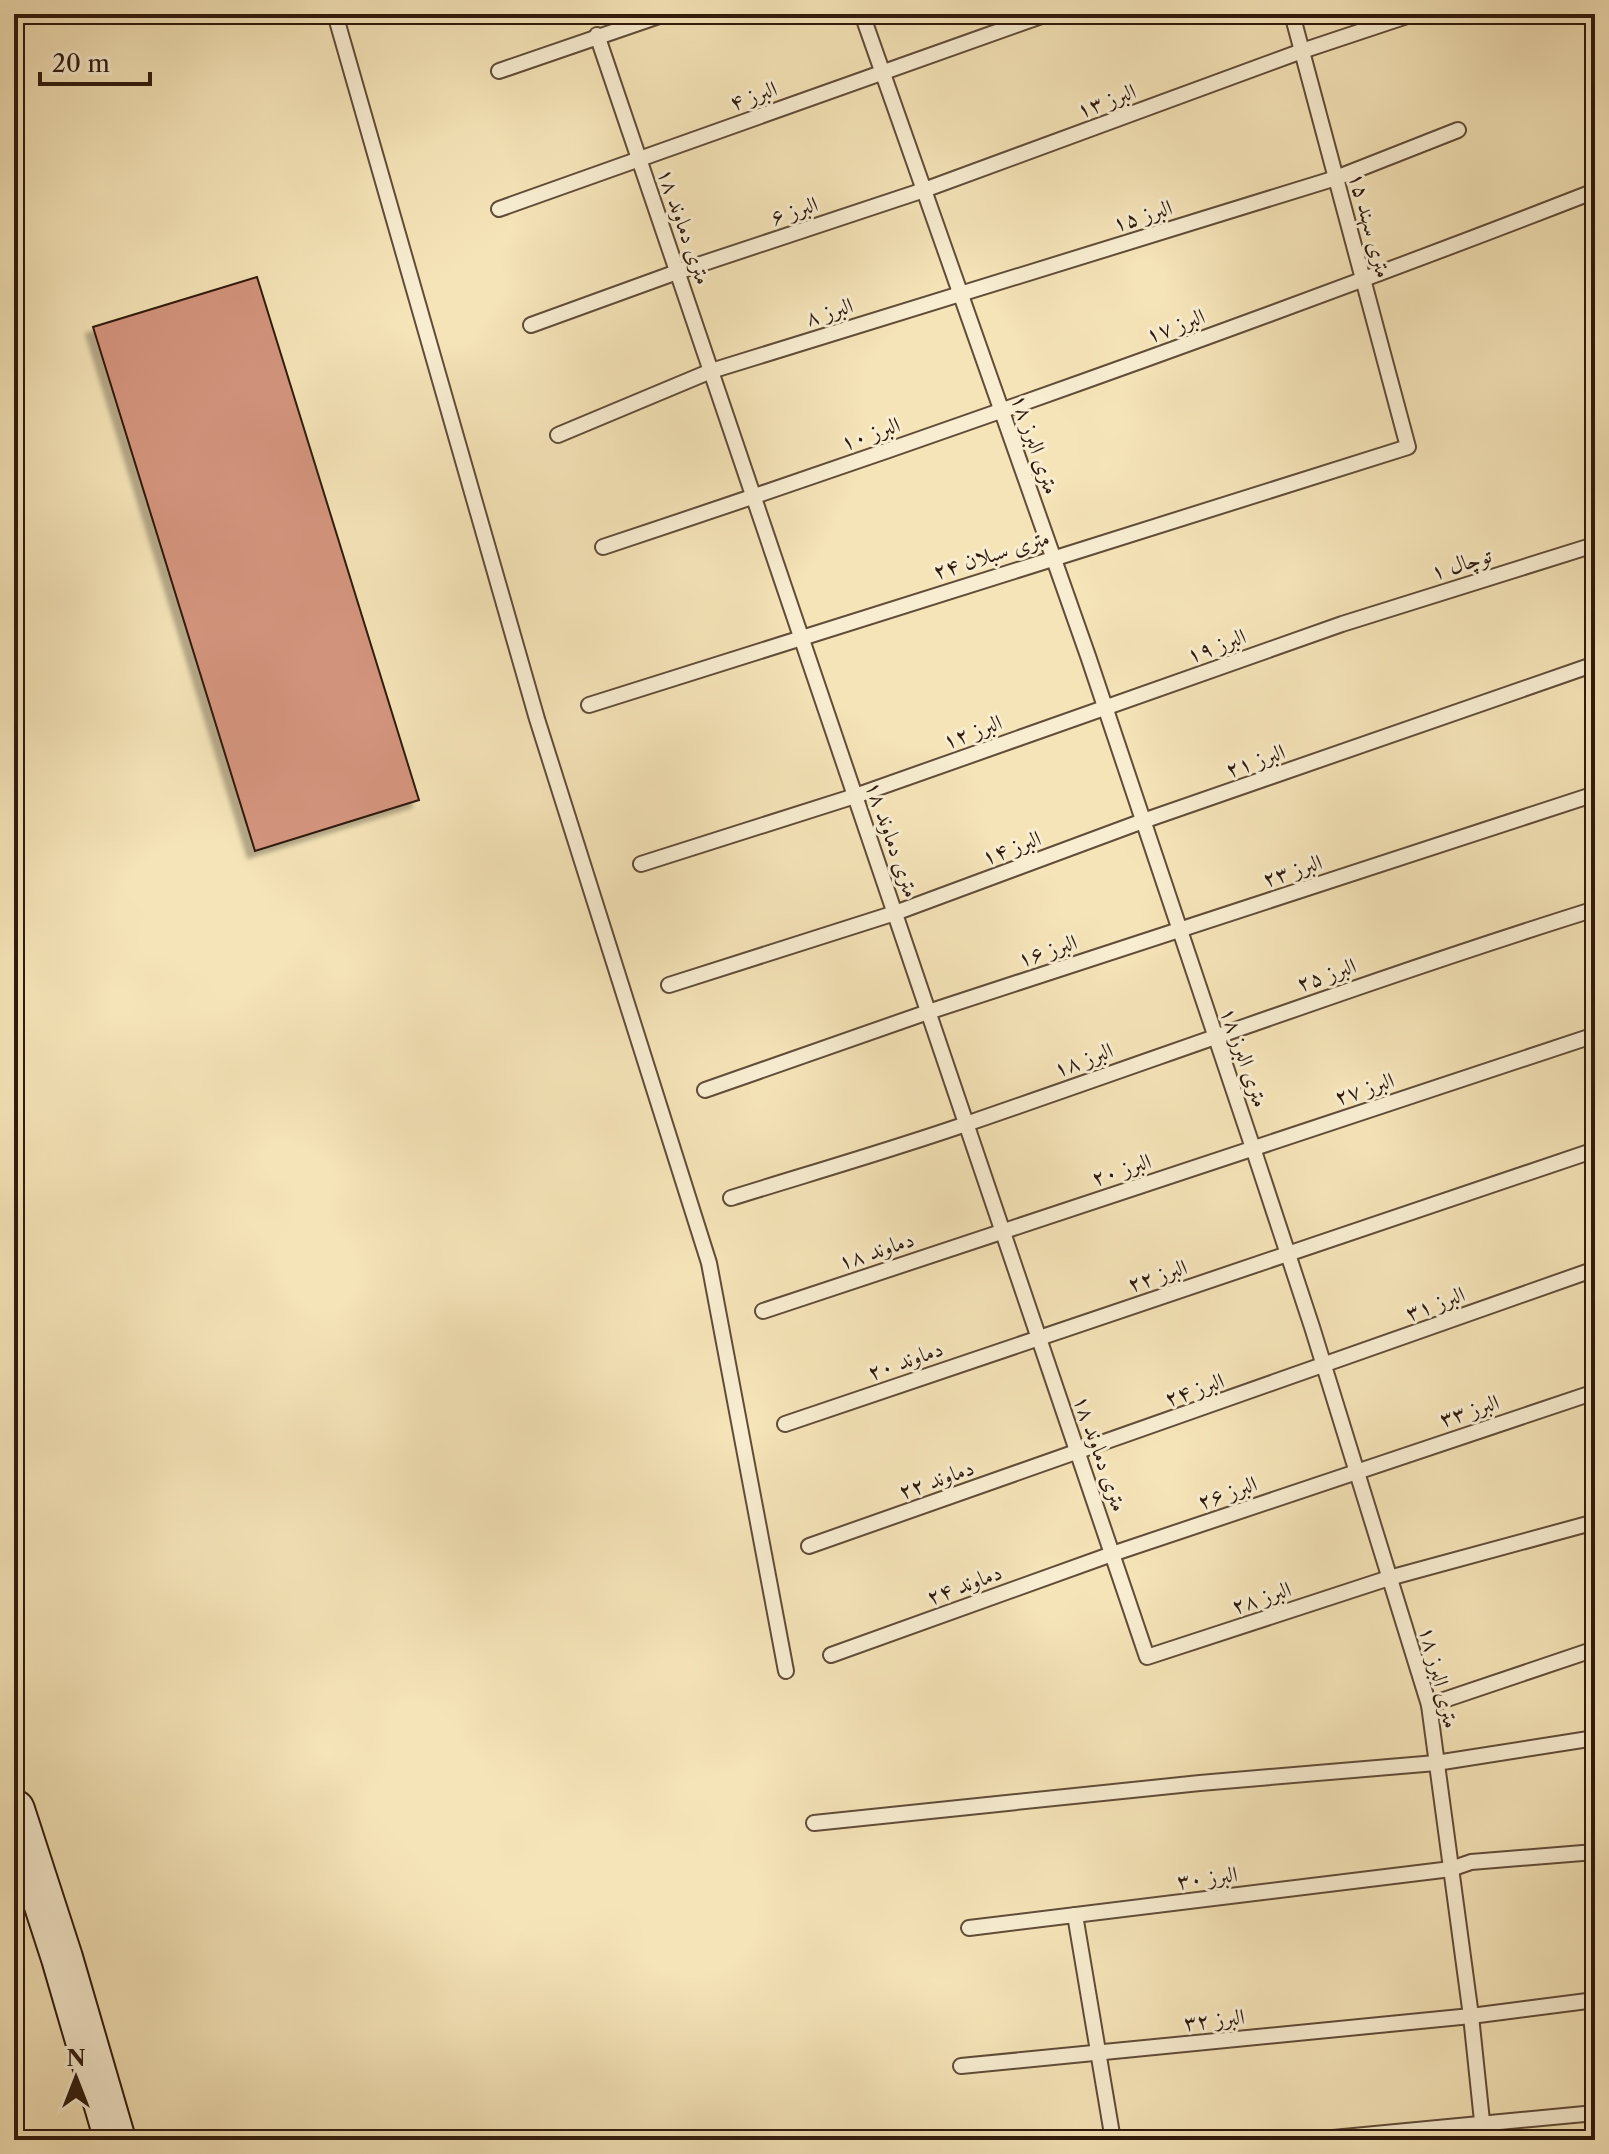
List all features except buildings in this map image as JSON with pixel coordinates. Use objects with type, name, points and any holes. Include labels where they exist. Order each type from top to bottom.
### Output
[{"type":"street","points":[[14,1810],[62,1958],[115,2140]]},
{"type":"lane","points":[[335,14],[537,719],[709,1263],[786,1671]]},
{"type":"lane","points":[[499,71],[665,14]]},
{"type":"lane","name":"۱۸ متری البرز","points":[[862,14],[1105,708],[1253,1148],[1429,1705],[1471,2016],[1484,2140]]},
{"type":"lane","name":"البرز ۴","points":[[499,209],[1047,14]]},
{"type":"lane","name":"۱۵ متری سهند","points":[[1292,14],[1408,447]]},
{"type":"lane","name":"البرز ۱۳","points":[[924,190],[1302,51],[1413,14]]},
{"type":"lane","name":"۱۸ متری دماوند","points":[[597,35],[1147,1657]]},
{"type":"lane","name":"البرز ۱۵","points":[[960,294],[1336,178],[1458,130]]},
{"type":"lane","name":"البرز ۶","points":[[531,325],[677,272],[924,190]]},
{"type":"lane","name":"البرز ۱۷","points":[[1001,411],[1364,281],[1595,191]]},
{"type":"lane","name":"البرز ۸","points":[[558,435],[711,371],[960,294]]},
{"type":"lane","name":"البرز ۱۰","points":[[603,547],[1001,411]]},
{"type":"lane","name":"۲۴ متری سبلان","points":[[589,705],[1408,447]]},
{"type":"lane","name":"توچال ۱","points":[[1342,624],[1594,545]]},
{"type":"lane","name":"البرز ۱۹","points":[[1105,708],[1342,624]]},
{"type":"lane","name":"البرز ۲۱","points":[[1143,821],[1595,664]]},
{"type":"lane","name":"البرز ۱۲","points":[[641,864],[855,796],[1105,708]]},
{"type":"lane","name":"البرز ۲۳","points":[[1179,930],[1595,794]]},
{"type":"lane","name":"البرز ۱۴","points":[[669,985],[895,913],[1143,821]]},
{"type":"lane","name":"البرز ۲۵","points":[[1215,1035],[1451,954],[1595,909]]},
{"type":"lane","name":"البرز ۱۶","points":[[705,1090],[928,1012],[1179,930]]},
{"type":"lane","name":"البرز ۱۸","points":[[731,1198],[966,1124],[1215,1035]]},
{"type":"lane","name":"البرز ۲۷","points":[[1253,1148],[1595,1035]]},
{"type":"lane","name":"البرز ۲۰","points":[[1003,1231],[1253,1148]]},
{"type":"lane","name":"البرز ۲۲","points":[[1039,1338],[1595,1150]]},
{"type":"lane","name":"دماوند ۱۸","points":[[763,1311],[1003,1231]]},
{"type":"lane","name":"البرز ۳۱","points":[[1324,1366],[1595,1269]]},
{"type":"lane","name":"دماوند ۲۰","points":[[785,1424],[1039,1338]]},
{"type":"lane","name":"البرز ۲۴","points":[[1078,1453],[1324,1366]]},
{"type":"lane","name":"البرز ۳۳","points":[[1357,1471],[1595,1392]]},
{"type":"lane","name":"دماوند ۲۲","points":[[809,1546],[1078,1453]]},
{"type":"lane","name":"البرز ۲۶","points":[[1112,1554],[1357,1471]]},
{"type":"lane","name":"البرز ۲۸","points":[[1147,1657],[1389,1578],[1595,1522]]},
{"type":"lane","name":"دماوند ۲۴","points":[[831,1655],[1112,1554]]},
{"type":"lane","points":[[1429,1705],[1595,1649]]},
{"type":"lane","points":[[814,1823],[1200,1783],[1436,1763],[1595,1738]]},
{"type":"lane","name":"البرز ۳۰","points":[[969,1928],[1451,1869],[1471,1862],[1595,1852]]},
{"type":"lane","points":[[1075,1915],[1113,2140]]},
{"type":"lane","name":"البرز ۳۲","points":[[961,2066],[1471,2016],[1595,2000]]},
{"type":"lane","points":[[1312,2140],[1595,2113]]}]
